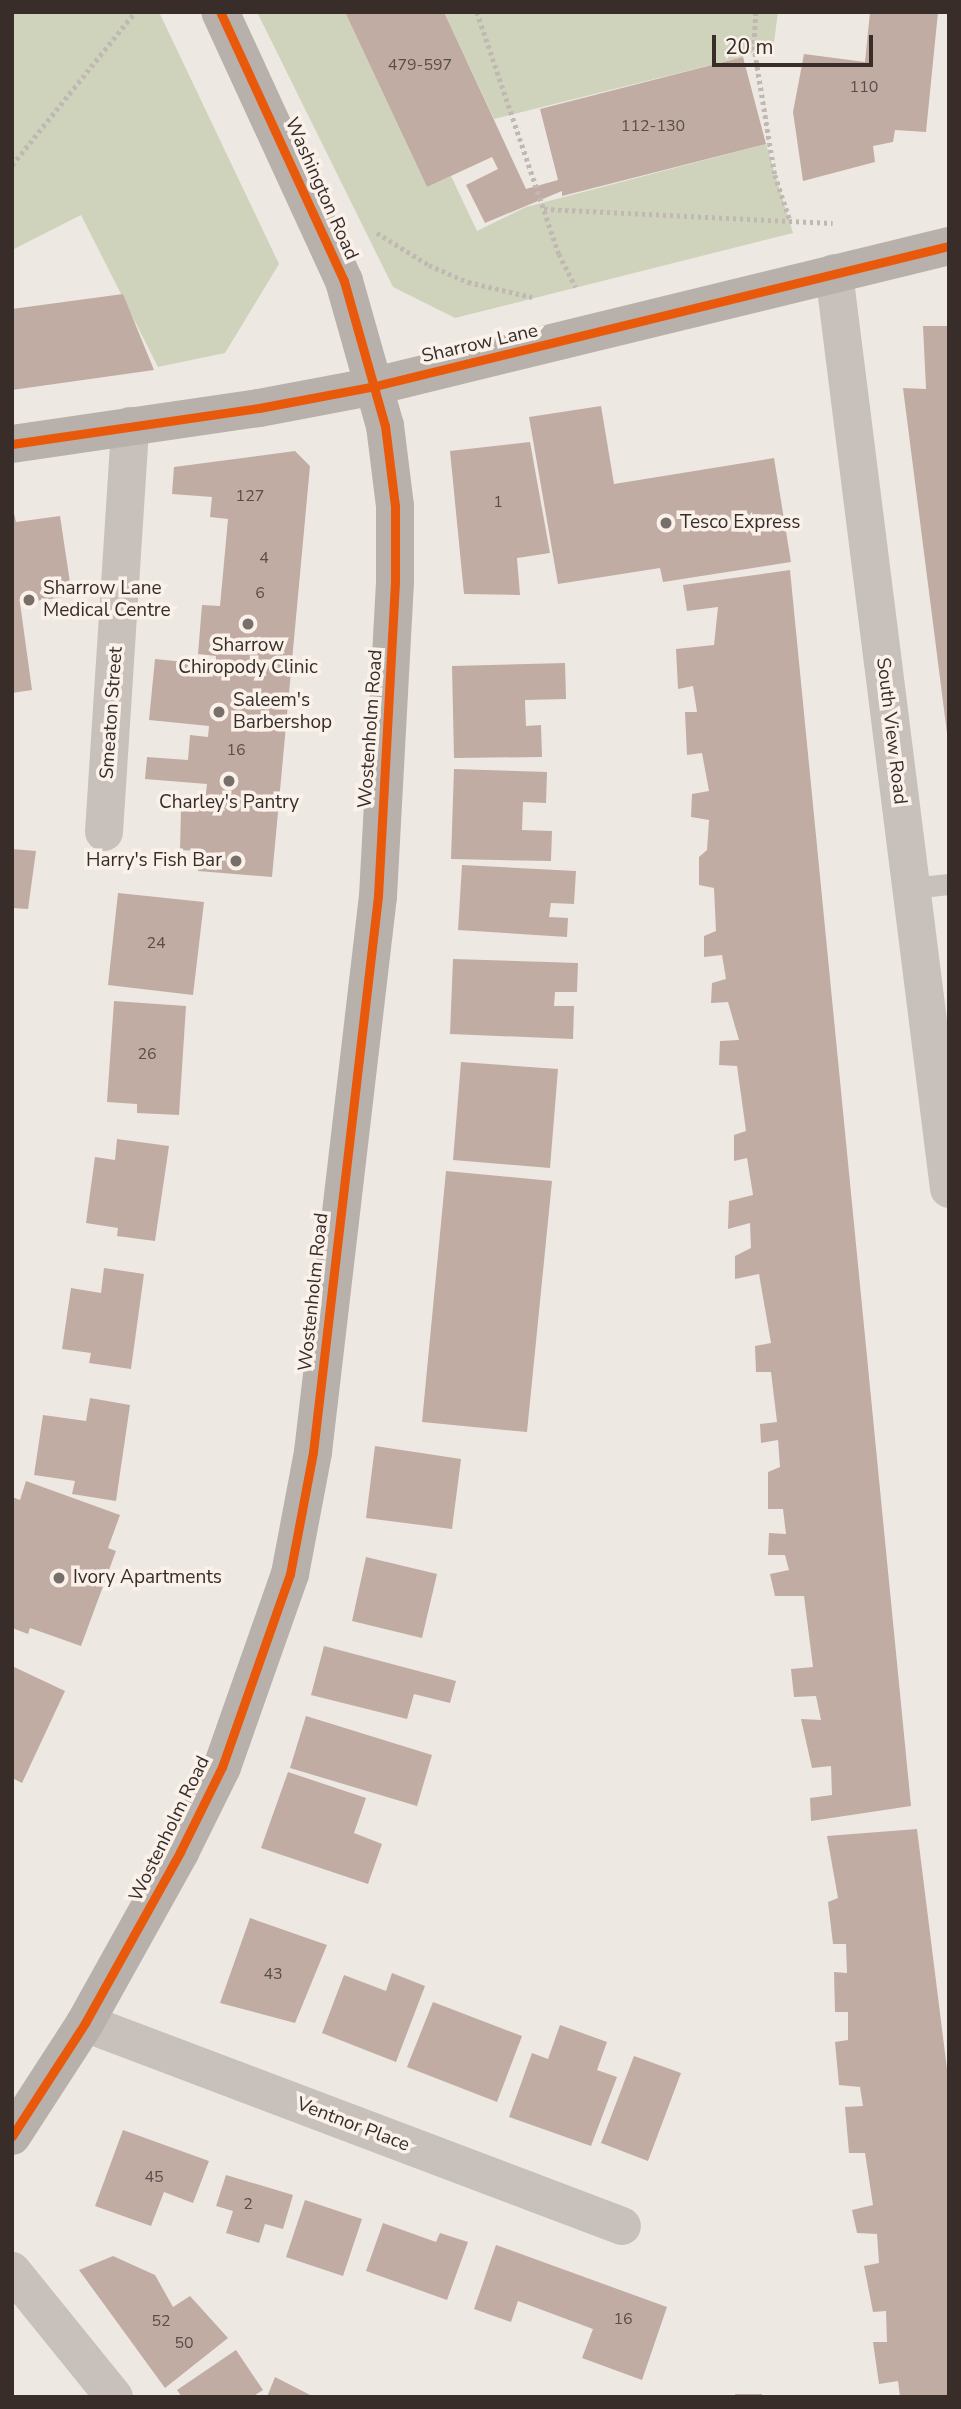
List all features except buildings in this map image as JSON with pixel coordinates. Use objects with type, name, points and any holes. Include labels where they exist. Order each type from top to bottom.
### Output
[{"type":"street","name":"Washington Road","points":[[220,12],[340,272],[375,386]]},
{"type":"street","name":"Sharrow Lane","points":[[12,444],[259,408],[375,386],[949,246]]},
{"type":"street","name":"South View Road","points":[[834,273],[949,1189]]},
{"type":"street","name":"Wostenholm Road","points":[[12,2136],[85,2024],[135,1937],[222,1767],[290,1574],[307,1497],[370,984],[393,680],[395,506],[375,386]]},
{"type":"street","name":"Smeaton Street","points":[[104,832],[130,426]]},
{"type":"street","name":"Ventnor Place","points":[[85,2024],[622,2226]]},
{"type":"street","points":[[12,2271],[114,2397]]},
{"type":"lane","points":[[911,888],[949,884]]},
{"type":"path","points":[[12,165],[135,12]]},
{"type":"path","points":[[477,12],[544,209],[571,276],[588,310],[605,329]]},
{"type":"path","points":[[756,12],[754,46],[775,175],[790,220]]},
{"type":"path","points":[[544,209],[847,224]]},
{"type":"path","points":[[374,231],[429,265],[468,282],[535,297]]},
{"type":"green space","points":[[12,12],[159,12],[279,264],[225,353],[158,367],[81,215],[12,250]]},
{"type":"green space","points":[[257,12],[345,12],[427,187],[451,176],[477,231],[526,207],[766,144],[793,233],[455,318],[393,287]]},
{"type":"green space","points":[[444,12],[778,12],[774,42],[743,57],[494,119]]},
{"type":"cycle path","points":[[12,2136],[85,2023],[180,1852],[222,1767],[290,1574],[313,1452],[378,896],[395,579],[395,506],[385,426],[344,281],[220,12]]},
{"type":"cycle path","points":[[12,444],[259,408],[375,386],[949,246]]},
{"type":"place","name":"Tesco Express","points":[[666,523]]},
{"type":"place","name":"Sharrow Lane Medical Centre","points":[[29,600]]},
{"type":"place","name":"Sharrow Chiropody Clinic","points":[[248,624]]},
{"type":"place","name":"Saleem's Barbershop","points":[[219,712]]},
{"type":"place","name":"Charley's Pantry","points":[[229,781]]},
{"type":"place","name":"Harry's Fish Bar","points":[[236,861]]},
{"type":"place","name":"Ivory Apartments","points":[[59,1578]]}]
